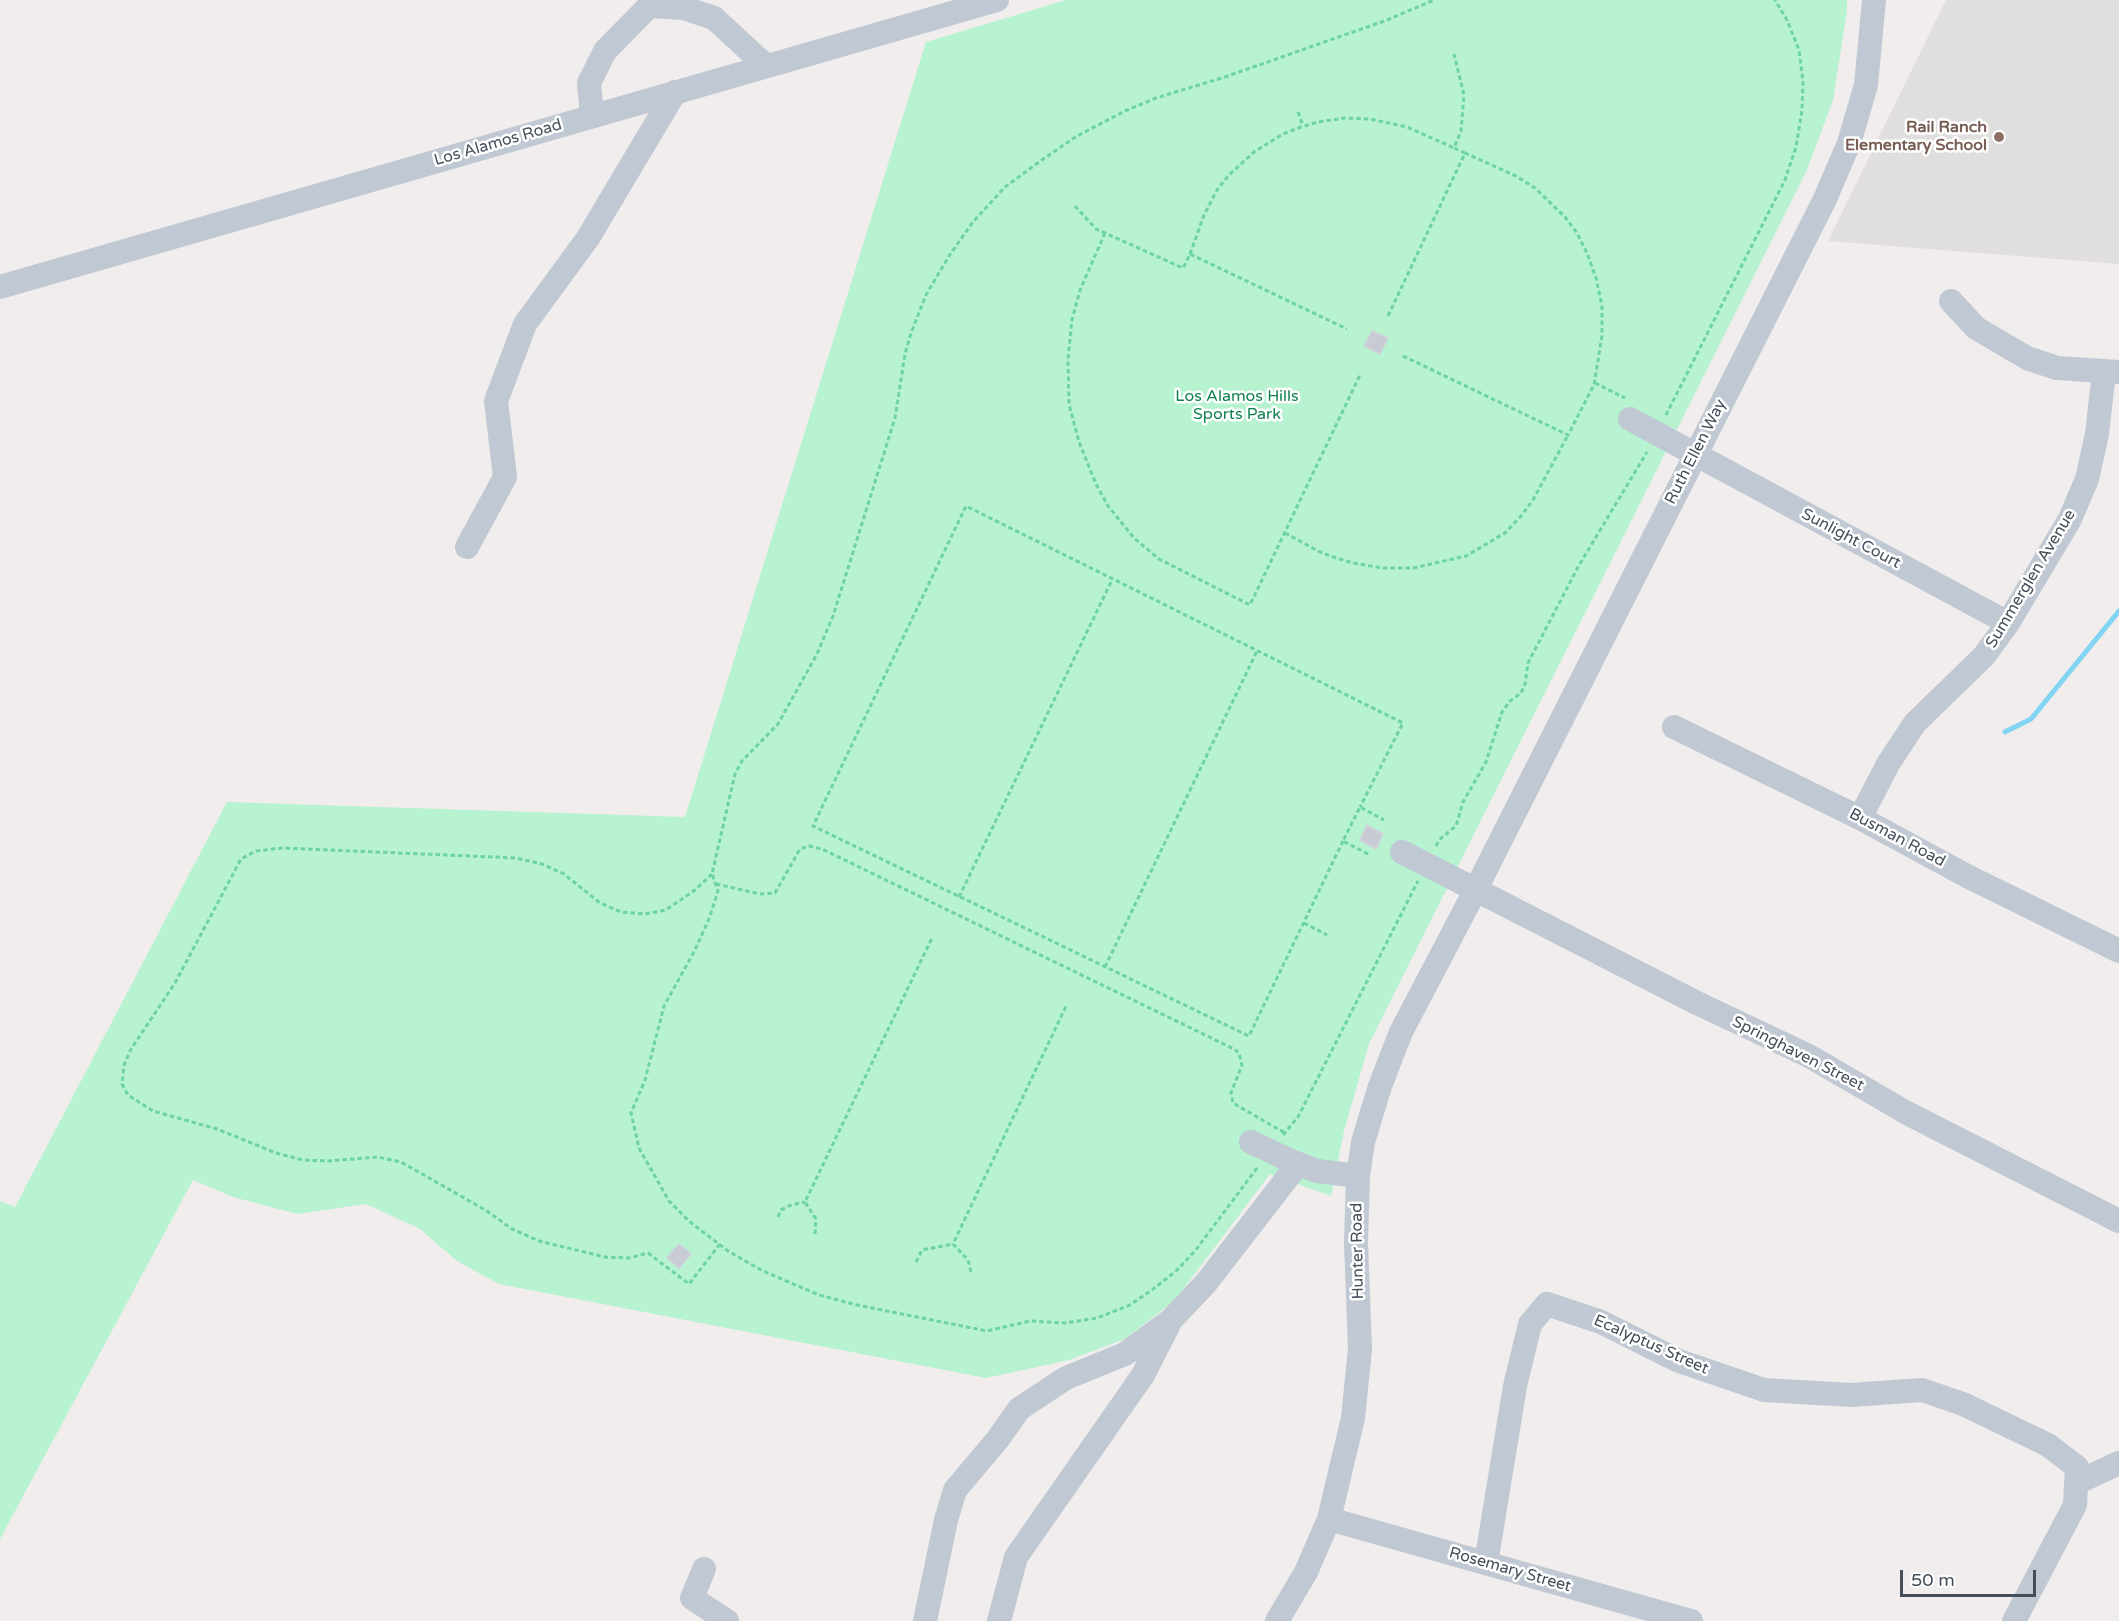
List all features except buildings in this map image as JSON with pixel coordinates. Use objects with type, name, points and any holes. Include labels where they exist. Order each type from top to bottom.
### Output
[{"type":"street","name":"Los Alamos Road","points":[[0,287],[997,0]]},
{"type":"street","name":"Ruth Ellen Way","points":[[1475,891],[1825,199],[1849,143],[1866,85],[1874,0]]},
{"type":"street","points":[[592,116],[589,83],[605,51],[649,6],[684,8],[714,18],[766,66]]},
{"type":"street","points":[[467,547],[505,477],[496,401],[525,324],[588,238],[675,92]]},
{"type":"street","points":[[1951,301],[1976,328],[2027,358],[2058,368],[2111,372]]},
{"type":"street","name":"Summerglen Avenue","points":[[1860,818],[1888,764],[1915,723],[1984,656],[2008,623],[2070,519],[2087,479],[2111,372]]},
{"type":"street","name":"Sunlight Court","points":[[1630,418],[2008,623]]},
{"type":"street","name":"Busman Road","points":[[1674,728],[1860,818],[2049,918],[2119,951]]},
{"type":"street","name":"Springhaven Street","points":[[1402,852],[1696,1003],[1809,1056],[1907,1113],[2119,1221]]},
{"type":"street","name":"Hunter Road","points":[[1277,1621],[1306,1572],[1329,1519],[1353,1418],[1360,1349],[1356,1243],[1358,1176],[1365,1134],[1380,1086],[1401,1032],[1475,891]]},
{"type":"street","points":[[1268,1142],[1298,1164],[1317,1171],[1358,1176]]},
{"type":"street","points":[[925,1621],[946,1520],[955,1490],[998,1439],[1019,1409],[1066,1378],[1125,1354],[1170,1321],[1206,1283],[1298,1164]]},
{"type":"street","name":"Ecalyptus Street","points":[[1486,1563],[1515,1386],[1530,1324],[1547,1304],[1601,1322],[1679,1361],[1764,1390],[1851,1395],[1922,1390],[1963,1404],[2048,1445],[2077,1475]]},
{"type":"street","points":[[999,1621],[1016,1557],[1143,1375],[1170,1321]]},
{"type":"street","points":[[2014,1621],[2075,1505],[2077,1475],[2119,1463]]},
{"type":"street","name":"Rosemary Street","points":[[1329,1519],[1691,1621]]},
{"type":"street","points":[[704,1569],[692,1598],[727,1621]]},
{"type":"path","points":[[1434,0],[1387,20],[1222,78],[1156,98],[1077,136],[1005,187],[973,222],[949,256],[927,295],[911,333],[905,354],[895,418],[833,616],[817,654],[778,724],[742,761],[735,774],[712,874],[718,891],[709,919],[694,952],[664,1006],[645,1080],[631,1113],[639,1148],[669,1201],[690,1222],[760,1270],[819,1295],[857,1305],[987,1331],[1030,1321],[1065,1323],[1097,1318],[1130,1305],[1176,1271],[1202,1243],[1268,1142],[1298,1117],[1439,840],[1456,826],[1463,802],[1486,762],[1502,712],[1510,701],[1521,693],[1525,684],[1528,663],[1573,577],[1657,434],[1785,180],[1796,147],[1802,110],[1803,82],[1799,50],[1787,20],[1775,0]]},
{"type":"path","points":[[1454,54],[1464,94],[1461,131],[1454,148]]},
{"type":"path","points":[[1298,112],[1303,126]]},
{"type":"path","points":[[1076,206],[1096,229],[1183,268],[1204,215],[1217,190],[1229,175],[1254,152],[1283,134],[1303,126],[1345,118],[1370,118],[1407,127],[1516,176],[1535,188],[1565,217],[1577,233],[1596,278],[1602,306],[1602,336],[1595,383],[1533,500],[1521,516],[1504,533],[1466,556],[1413,568],[1376,567],[1353,563],[1320,552],[1284,533]]},
{"type":"path","points":[[1388,316],[1466,153]]},
{"type":"path","points":[[1105,233],[1080,290],[1072,320],[1068,376],[1069,404],[1079,442],[1108,506],[1117,519],[1159,559],[1250,605],[1361,373]]},
{"type":"path","points":[[1190,254],[1347,329]]},
{"type":"path","points":[[1403,356],[1568,435]]},
{"type":"path","points":[[1595,383],[1615,393]]},
{"type":"path","points":[[966,506],[1112,579],[1403,723],[1249,1036],[813,826],[966,506]]},
{"type":"path","points":[[959,897],[1112,579]]},
{"type":"path","points":[[1104,966],[1257,651]]},
{"type":"path","points":[[1360,807],[1384,820]]},
{"type":"path","points":[[1343,841],[1368,854]]},
{"type":"path","points":[[716,885],[760,894],[774,893],[800,849],[810,846],[822,849],[1234,1049],[1239,1053],[1242,1061],[1231,1093],[1233,1103],[1268,1142]]},
{"type":"path","points":[[712,874],[695,890],[666,910],[645,914],[621,912],[600,903],[564,874],[542,864],[516,858],[283,848],[256,851],[241,860],[175,983],[131,1049],[124,1065],[122,1083],[128,1095],[153,1111],[217,1129],[276,1153],[303,1160],[328,1161],[378,1157],[401,1162],[487,1211],[512,1229],[539,1241],[605,1257],[629,1258],[648,1253],[689,1284],[720,1244]]},
{"type":"path","points":[[1304,923],[1327,934]]},
{"type":"path","points":[[805,1202],[932,938]]},
{"type":"path","points":[[953,1244],[1067,1004]]},
{"type":"path","points":[[778,1217],[782,1210],[790,1205],[805,1202]]},
{"type":"path","points":[[805,1202],[816,1219],[814,1234]]},
{"type":"path","points":[[916,1262],[922,1250],[953,1244]]},
{"type":"path","points":[[953,1244],[968,1260],[970,1272]]},
{"type":"shaded area","name":"Rail Ranch Elementary School","points":[[1946,0],[2119,0],[2119,264],[1828,241]]},
{"type":"green space","name":"Los Alamos Hills Sports Park","points":[[1066,0],[1847,0],[1833,100],[1807,170],[1369,1044],[1344,1131],[1331,1196],[1270,1174],[1175,1300],[1125,1339],[1069,1360],[986,1378],[499,1284],[457,1261],[420,1229],[366,1204],[297,1214],[233,1197],[193,1180],[0,1539],[0,1201],[15,1207],[227,802],[685,817],[926,42]]},
{"type":"waterway","points":[[2005,732],[2031,719],[2119,611]]},
{"type":"place","name":"Rail Ranch Elementary School","points":[[1999,137]]}]
